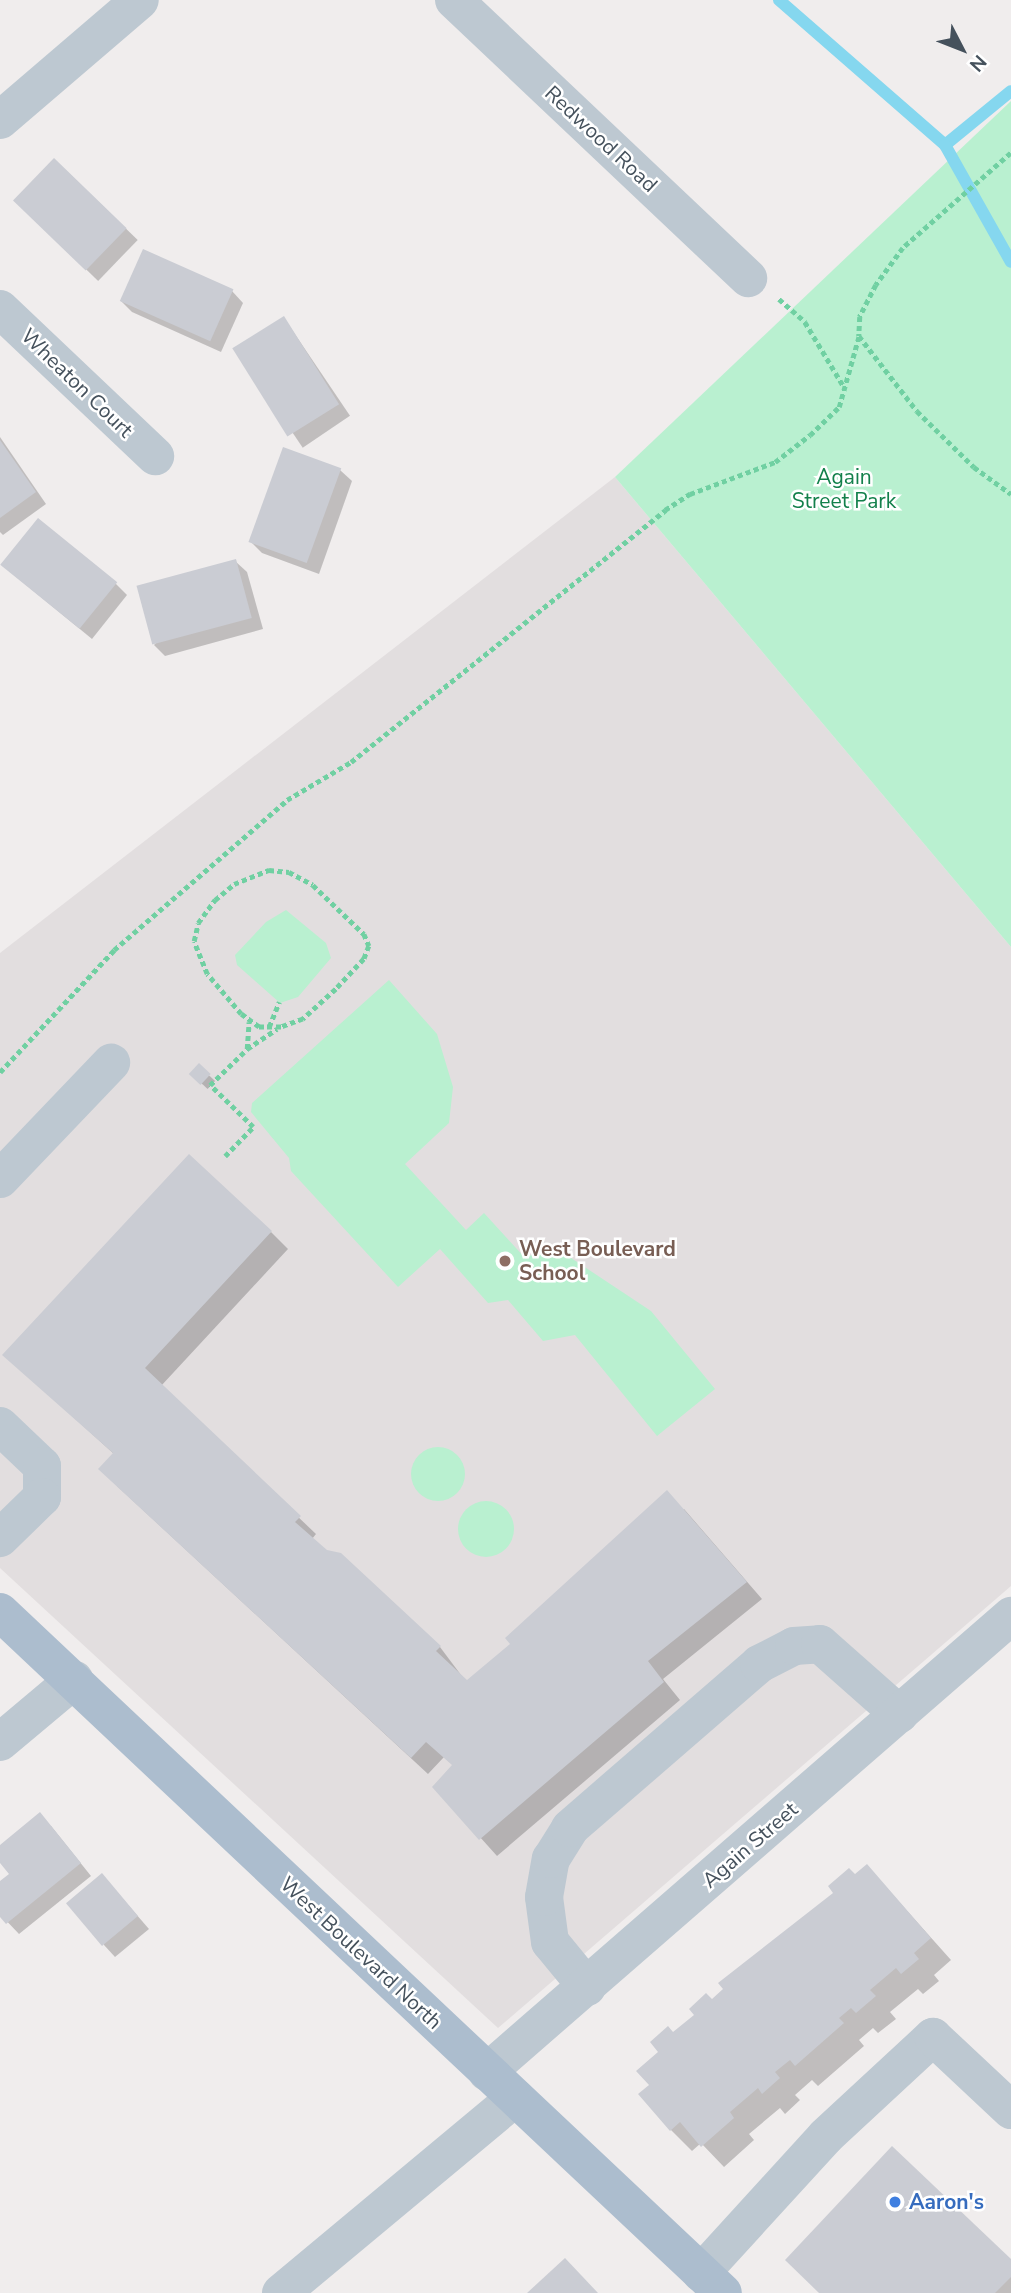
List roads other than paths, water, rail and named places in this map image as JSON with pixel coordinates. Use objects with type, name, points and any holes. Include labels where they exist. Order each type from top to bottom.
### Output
[{"type":"main road","name":"West Boulevard North","points":[[0,1612],[712,2283]]},
{"type":"street","points":[[0,120],[140,0]]},
{"type":"street","name":"Redwood Road","points":[[454,0],[748,278]]},
{"type":"street","name":"Wheaton Court","points":[[0,309],[155,456]]},
{"type":"street","points":[[0,1179],[111,1063]]},
{"type":"street","points":[[0,1426],[41,1466],[42,1497],[0,1538]]},
{"type":"street","name":"Again Street","points":[[487,2072],[1011,1616]]},
{"type":"street","points":[[587,1987],[550,1942],[546,1908],[551,1859],[570,1828],[759,1664],[794,1646],[820,1644],[899,1714]]},
{"type":"street","points":[[0,1742],[74,1680]]},
{"type":"street","points":[[712,2283],[826,2136],[933,2037],[1011,2110]]},
{"type":"street","points":[[281,2293],[514,2098]]},
{"type":"waterway","points":[[779,0],[945,145],[1011,91]]},
{"type":"waterway","points":[[945,145],[1011,262]]},
{"type":"place","name":"West Boulevard School","points":[[505,1261]]},
{"type":"place","name":"Aaron's","points":[[895,2202]]},
{"type":"park label","name":"Again Street Park","points":[[844,489]]}]
